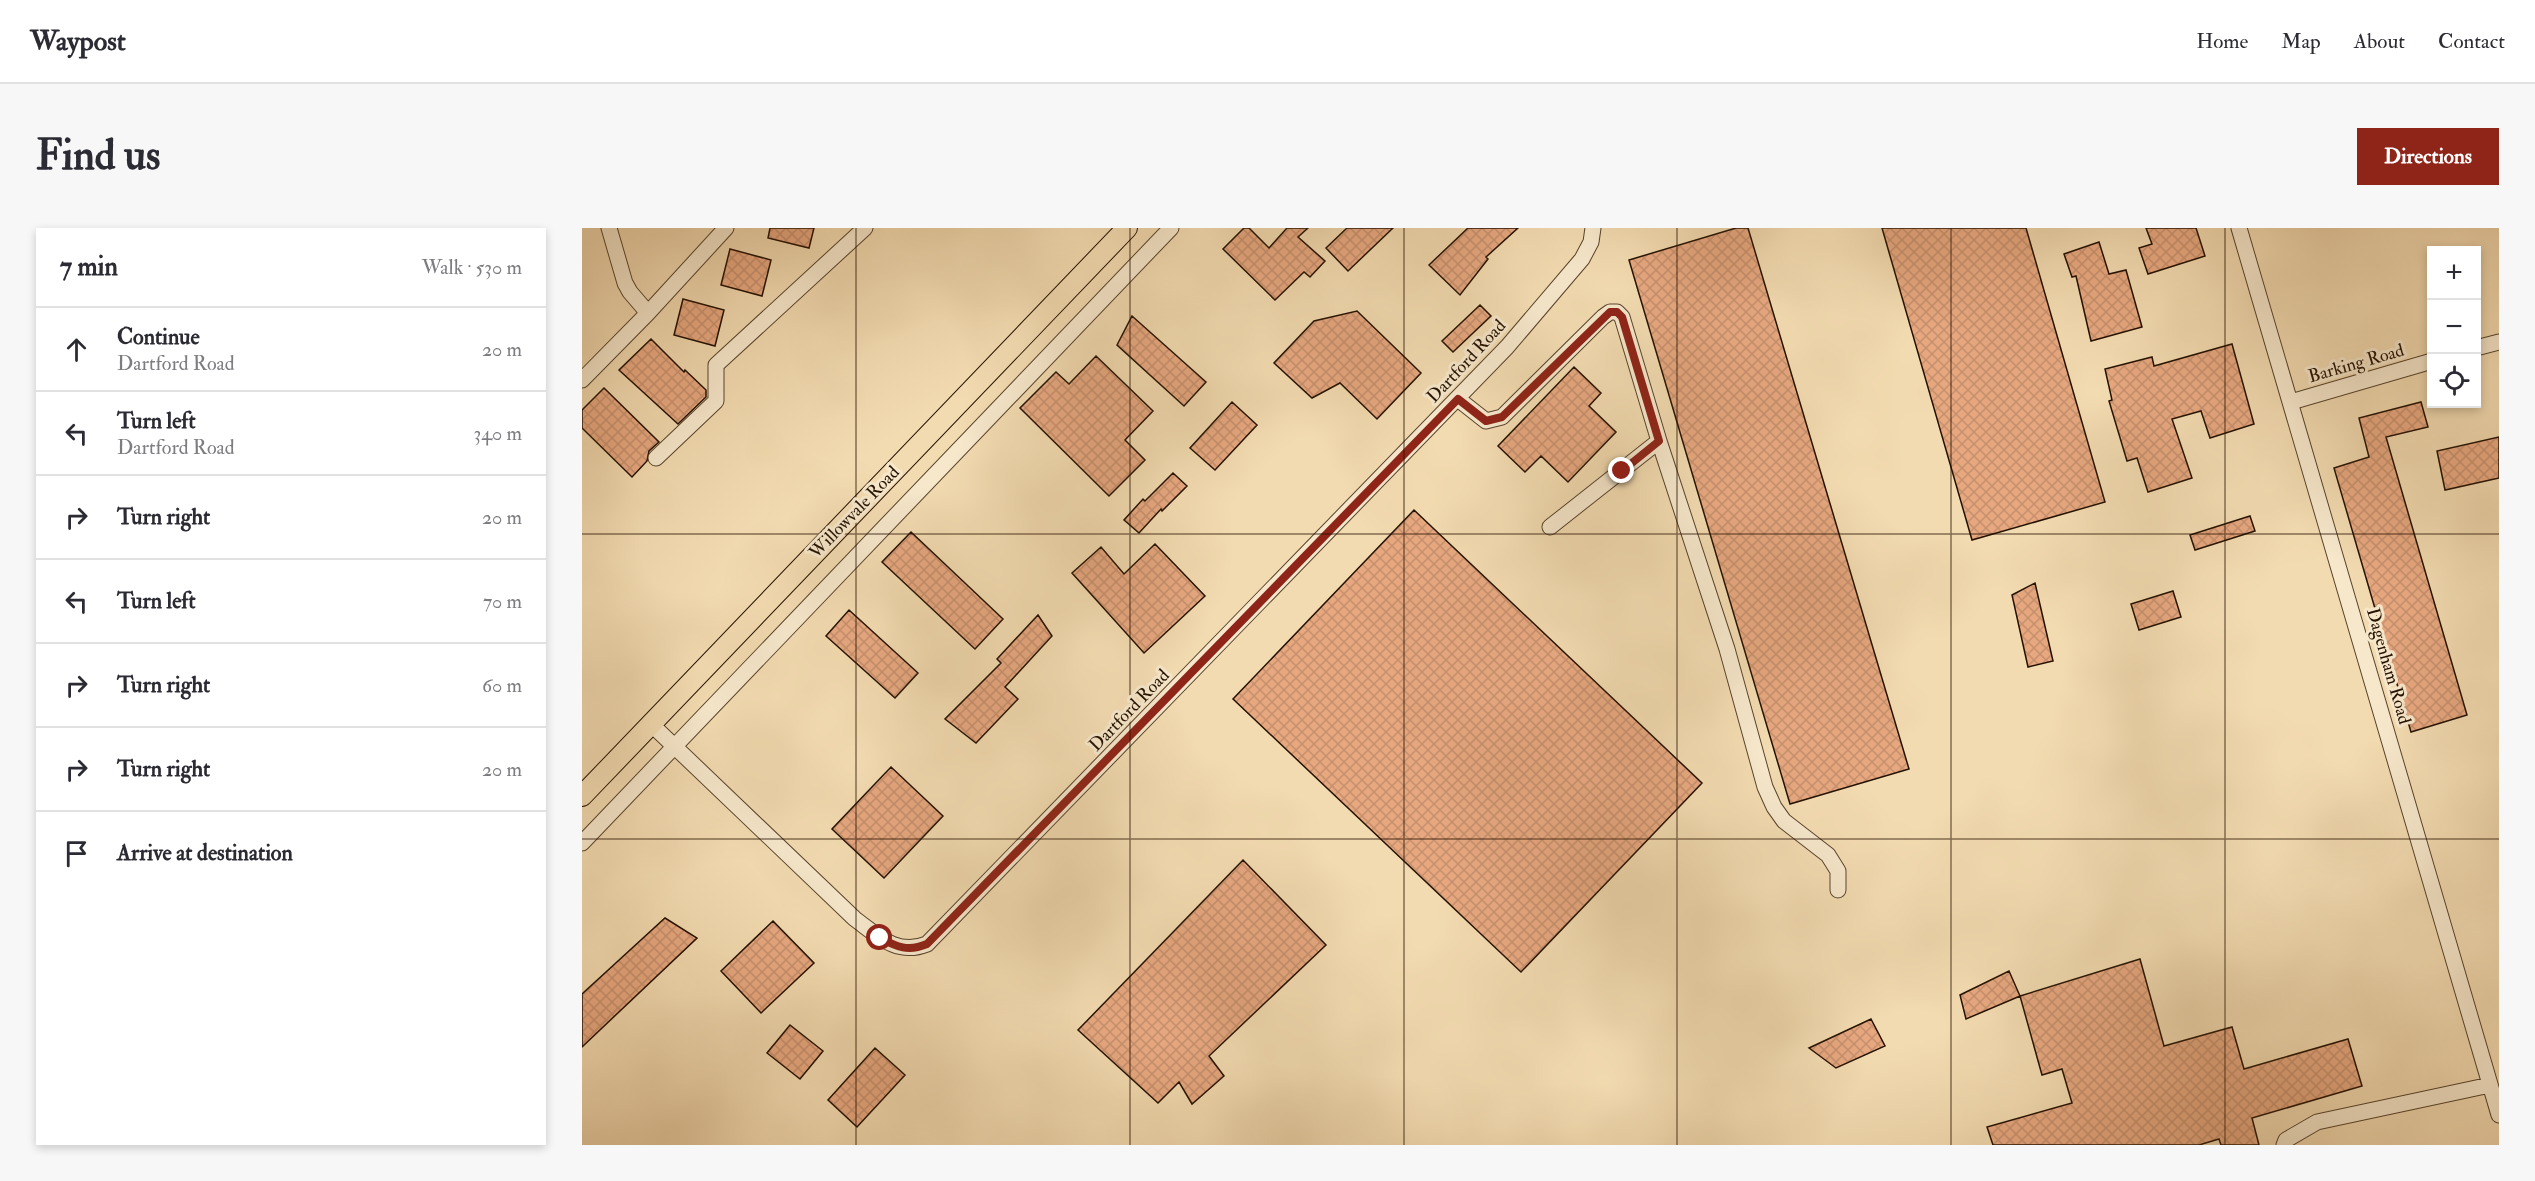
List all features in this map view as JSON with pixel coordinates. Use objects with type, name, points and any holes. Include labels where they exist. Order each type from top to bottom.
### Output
[{"type":"main road","name":"Willowvale Road","points":[[582,796],[1126,228]]},
{"type":"street","points":[[609,228],[625,283],[648,313]]},
{"type":"street","points":[[582,380],[648,313],[726,228]]},
{"type":"street","points":[[656,458],[716,401],[716,365],[865,228]]},
{"type":"street","points":[[582,843],[1171,228]]},
{"type":"street","name":"Dagenham Road","points":[[2239,228],[2499,1115]]},
{"type":"street","name":"Dartford Road","points":[[651,724],[855,919],[880,938],[901,949],[916,948],[927,944],[1507,347],[1582,259],[1591,242],[1593,229]]},
{"type":"street","points":[[1458,399],[1486,421],[1502,417],[1603,317],[1610,312],[1617,312],[1622,317],[1659,441],[1727,649],[1764,786],[1774,807],[1785,821],[1828,855],[1838,871],[1838,890]]},
{"type":"street","points":[[2481,347],[2499,342]]},
{"type":"street","name":"Barking Road","points":[[2291,402],[2427,362]]},
{"type":"street","points":[[1550,528],[1659,441]]},
{"type":"street","points":[[2284,1145],[2286,1140],[2318,1122],[2490,1085]]},
{"type":"building","points":[[770,228],[814,228],[809,248],[768,238]]},
{"type":"building","points":[[1244,228],[1249,228],[1269,248],[1287,228],[1308,228],[1298,237],[1325,261],[1310,277],[1304,272],[1275,300],[1223,249]]},
{"type":"building","points":[[1347,228],[1393,228],[1348,271],[1326,248]]},
{"type":"building","points":[[1468,228],[1518,228],[1486,257],[1488,259],[1460,295],[1429,265]]},
{"type":"building","points":[[1736,228],[1748,228],[1909,769],[1790,804],[1629,260]]},
{"type":"building","points":[[1882,228],[2026,228],[2105,502],[1972,540]]},
{"type":"building","points":[[2146,228],[2196,228],[2205,256],[2148,274],[2139,248],[2152,244]]},
{"type":"building","points":[[2099,242],[2109,274],[2126,270],[2142,327],[2091,341],[2076,276],[2072,277],[2064,254]]},
{"type":"building","points":[[730,249],[771,260],[762,296],[721,285]]},
{"type":"building","points":[[683,299],[724,310],[715,346],[674,335]]},
{"type":"building","points":[[1480,305],[1491,316],[1453,352],[1442,341]]},
{"type":"building","points":[[1357,311],[1421,373],[1377,419],[1340,383],[1312,398],[1274,363],[1314,321]]},
{"type":"building","points":[[1132,316],[1206,382],[1184,406],[1117,345]]},
{"type":"building","points":[[651,339],[706,390],[706,397],[678,424],[619,370]]},
{"type":"building","points":[[2232,344],[2254,424],[2210,438],[2201,411],[2172,419],[2192,478],[2148,492],[2137,458],[2127,461],[2109,401],[2112,400],[2105,369],[2152,357],[2154,366]]},
{"type":"building","points":[[1096,356],[1153,411],[1125,440],[1145,460],[1109,496],[1020,408],[1056,372],[1069,384]]},
{"type":"building","points":[[1574,367],[1601,393],[1589,406],[1616,432],[1568,482],[1541,456],[1525,472],[1498,446]]},
{"type":"building","points":[[604,388],[659,442],[649,451],[647,461],[632,477],[582,428],[582,410]]},
{"type":"building","points":[[1232,402],[1257,425],[1215,470],[1190,448]]},
{"type":"building","points":[[2421,402],[2428,427],[2386,437],[2467,715],[2411,732],[2334,468],[2369,457],[2359,418]]},
{"type":"building","points":[[2499,437],[2499,478],[2445,490],[2437,451]]},
{"type":"building","points":[[1173,473],[1187,486],[1139,533],[1124,520],[1143,499],[1145,501]]},
{"type":"building","points":[[1414,510],[1702,783],[1521,972],[1233,699]]},
{"type":"building","points":[[2250,516],[2255,531],[2195,550],[2190,535]]},
{"type":"building","points":[[911,532],[1003,619],[975,649],[882,562]]},
{"type":"building","points":[[1155,544],[1205,596],[1144,653],[1072,573],[1101,547],[1124,574]]},
{"type":"building","points":[[2035,583],[2053,661],[2028,667],[2012,595]]},
{"type":"building","points":[[2173,591],[2181,617],[2139,630],[2131,604]]},
{"type":"building","points":[[849,610],[918,673],[895,698],[826,636]]},
{"type":"building","points":[[1038,615],[1052,636],[1005,687],[1018,699],[976,743],[945,719],[1001,663],[997,659]]},
{"type":"building","points":[[891,767],[943,816],[884,878],[832,829]]},
{"type":"building","points":[[1243,860],[1326,945],[1209,1056],[1224,1076],[1192,1104],[1179,1082],[1158,1103],[1078,1030]]},
{"type":"building","points":[[665,918],[697,938],[582,1047],[582,994]]},
{"type":"building","points":[[773,921],[814,963],[761,1013],[721,971]]},
{"type":"building","points":[[2140,959],[2164,1046],[2232,1027],[2244,1069],[2348,1039],[2362,1086],[2252,1118],[2259,1145],[2221,1145],[2219,1139],[2199,1145],[1993,1145],[1987,1127],[2072,1103],[2062,1069],[2042,1075],[2020,996]]},
{"type":"building","points":[[2009,971],[2020,996],[1966,1019],[1960,995]]},
{"type":"building","points":[[1871,1019],[1885,1046],[1836,1068],[1809,1048]]},
{"type":"building","points":[[790,1025],[823,1051],[800,1079],[767,1053]]},
{"type":"building","points":[[875,1048],[905,1075],[857,1127],[828,1100]]},
{"type":"route","points":[[880,938],[901,949],[916,948],[927,944],[1458,399],[1486,421],[1494,421],[1502,417],[1610,312],[1617,312],[1622,317],[1659,441],[1622,471]]}]
